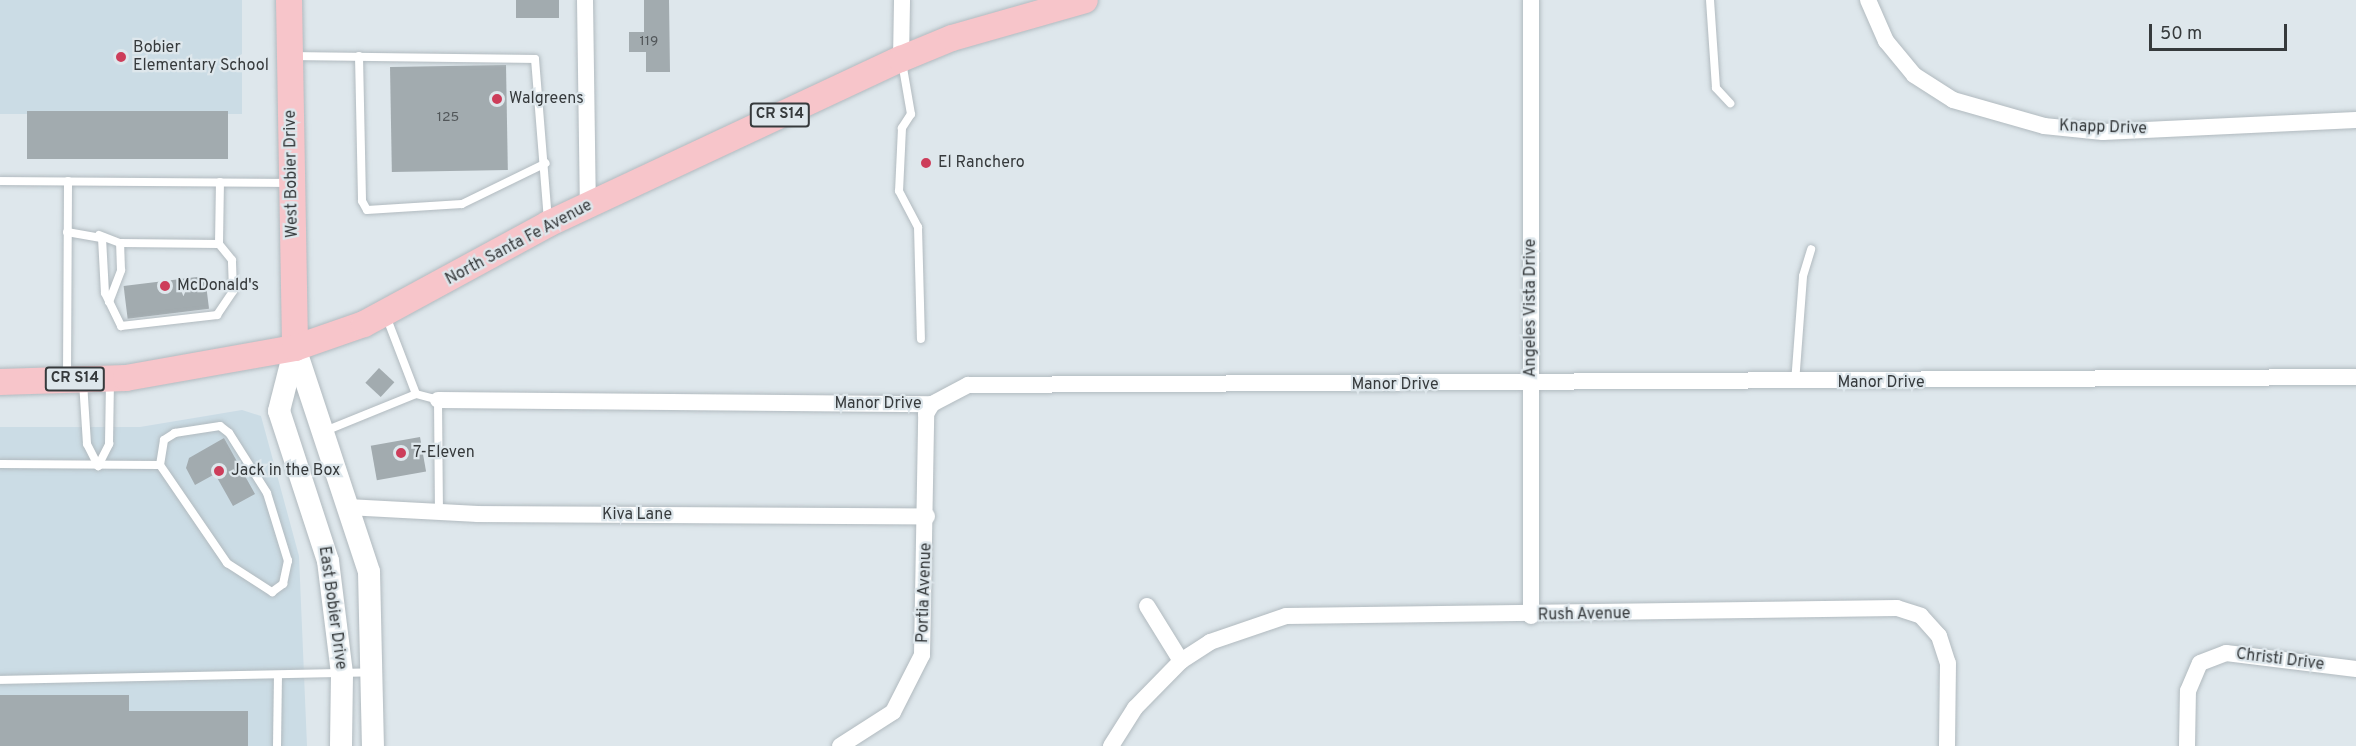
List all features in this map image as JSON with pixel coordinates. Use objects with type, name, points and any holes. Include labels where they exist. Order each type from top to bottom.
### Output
[{"type":"main road","name":"West Bobier Drive","points":[[289,0],[295,348]]},
{"type":"main road","name":"North Santa Fe Avenue","points":[[0,382],[111,378],[295,348],[385,314],[548,224],[901,59],[952,38],[1085,0]]},
{"type":"main road","name":"East Bobier Drive","points":[[295,348],[369,572],[373,746]]},
{"type":"main road","name":"East Bobier Drive","points":[[295,348],[279,411],[328,561],[342,674],[341,746]]},
{"type":"street","points":[[585,0],[588,206]]},
{"type":"street","points":[[901,59],[902,0]]},
{"type":"street","name":"Angeles Vista Drive","points":[[1531,0],[1531,616]]},
{"type":"street","name":"Knapp Drive","points":[[1868,0],[1886,41],[1914,75],[1953,100],[2044,126],[2103,132],[2356,120]]},
{"type":"street","name":"Manor Drive","points":[[438,400],[932,404],[968,385],[1531,385],[2356,377]]},
{"type":"street","name":"Portia Avenue","points":[[840,746],[893,712],[922,656],[927,516],[926,414],[932,404]]},
{"type":"street","name":"Kiva Lane","points":[[347,507],[439,512],[927,516]]},
{"type":"street","points":[[1147,606],[1181,661]]},
{"type":"street","name":"Rush Avenue","points":[[1111,746],[1135,708],[1181,661],[1210,642],[1286,616],[1531,616],[1896,608],[1921,616],[1939,636],[1948,683],[1947,746]]},
{"type":"street","name":"Christi Drive","points":[[2187,746],[2188,691],[2200,663],[2226,653],[2356,669]]},
{"type":"lane","points":[[1710,0],[1716,88],[1730,103]]},
{"type":"lane","points":[[290,56],[535,59],[546,163],[548,224]]},
{"type":"lane","points":[[359,56],[362,201],[367,210],[462,204],[546,163]]},
{"type":"lane","points":[[901,59],[910,114],[902,128],[899,191],[918,227],[921,339]]},
{"type":"lane","points":[[0,181],[291,183]]},
{"type":"lane","points":[[68,181],[67,232],[75,379],[87,444],[98,466]]},
{"type":"lane","points":[[99,235],[109,302],[116,321],[128,326],[217,315],[233,291],[232,260],[219,244],[220,182]]},
{"type":"lane","points":[[67,232],[99,235],[120,243],[219,244]]},
{"type":"lane","points":[[109,302],[121,270],[120,243]]},
{"type":"lane","points":[[1795,383],[1803,276],[1811,249]]},
{"type":"lane","points":[[385,314],[416,394]]},
{"type":"lane","points":[[98,466],[109,444],[111,378]]},
{"type":"lane","points":[[324,432],[416,394],[438,400],[439,512]]},
{"type":"lane","points":[[220,426],[229,433],[267,494],[288,561],[283,584],[272,592],[227,563],[160,465],[164,441],[175,433],[220,426]]},
{"type":"lane","points":[[0,464],[160,465]]},
{"type":"lane","points":[[0,680],[278,678],[372,672]]},
{"type":"lane","points":[[277,746],[278,678]]},
{"type":"shaded area","name":"Bobier Elementary School","points":[[0,0],[242,0],[242,114],[0,114]]},
{"type":"shaded area","points":[[242,410],[261,416],[299,556],[307,746],[0,746],[0,427],[140,427]]},
{"type":"building","points":[[516,0],[559,0],[559,18],[516,18]]},
{"type":"building","points":[[644,0],[669,0],[670,72],[646,72],[646,52],[629,52],[629,32],[644,32]]},
{"type":"building","name":"Walgreens","points":[[506,65],[508,170],[392,172],[390,67]]},
{"type":"building","points":[[27,111],[228,111],[228,159],[27,159]]},
{"type":"building","points":[[205,276],[209,309],[128,319],[124,286]]},
{"type":"building","points":[[379,368],[394,382],[381,397],[365,383]]},
{"type":"building","points":[[420,437],[426,471],[377,480],[371,446]]},
{"type":"building","name":"Jack in the Box","points":[[224,438],[255,494],[233,506],[215,474],[195,485],[186,468],[189,458]]},
{"type":"building","points":[[0,695],[129,695],[129,711],[248,711],[248,746],[0,746]]},
{"type":"place","name":"Bobier Elementary School","points":[[121,57]]},
{"type":"place","name":"Walgreens","points":[[497,99]]},
{"type":"place","name":"El Ranchero","points":[[926,163]]},
{"type":"place","name":"McDonald's","points":[[165,286]]},
{"type":"place","name":"7-Eleven","points":[[401,453]]},
{"type":"place","name":"Jack in the Box","points":[[219,471]]}]
